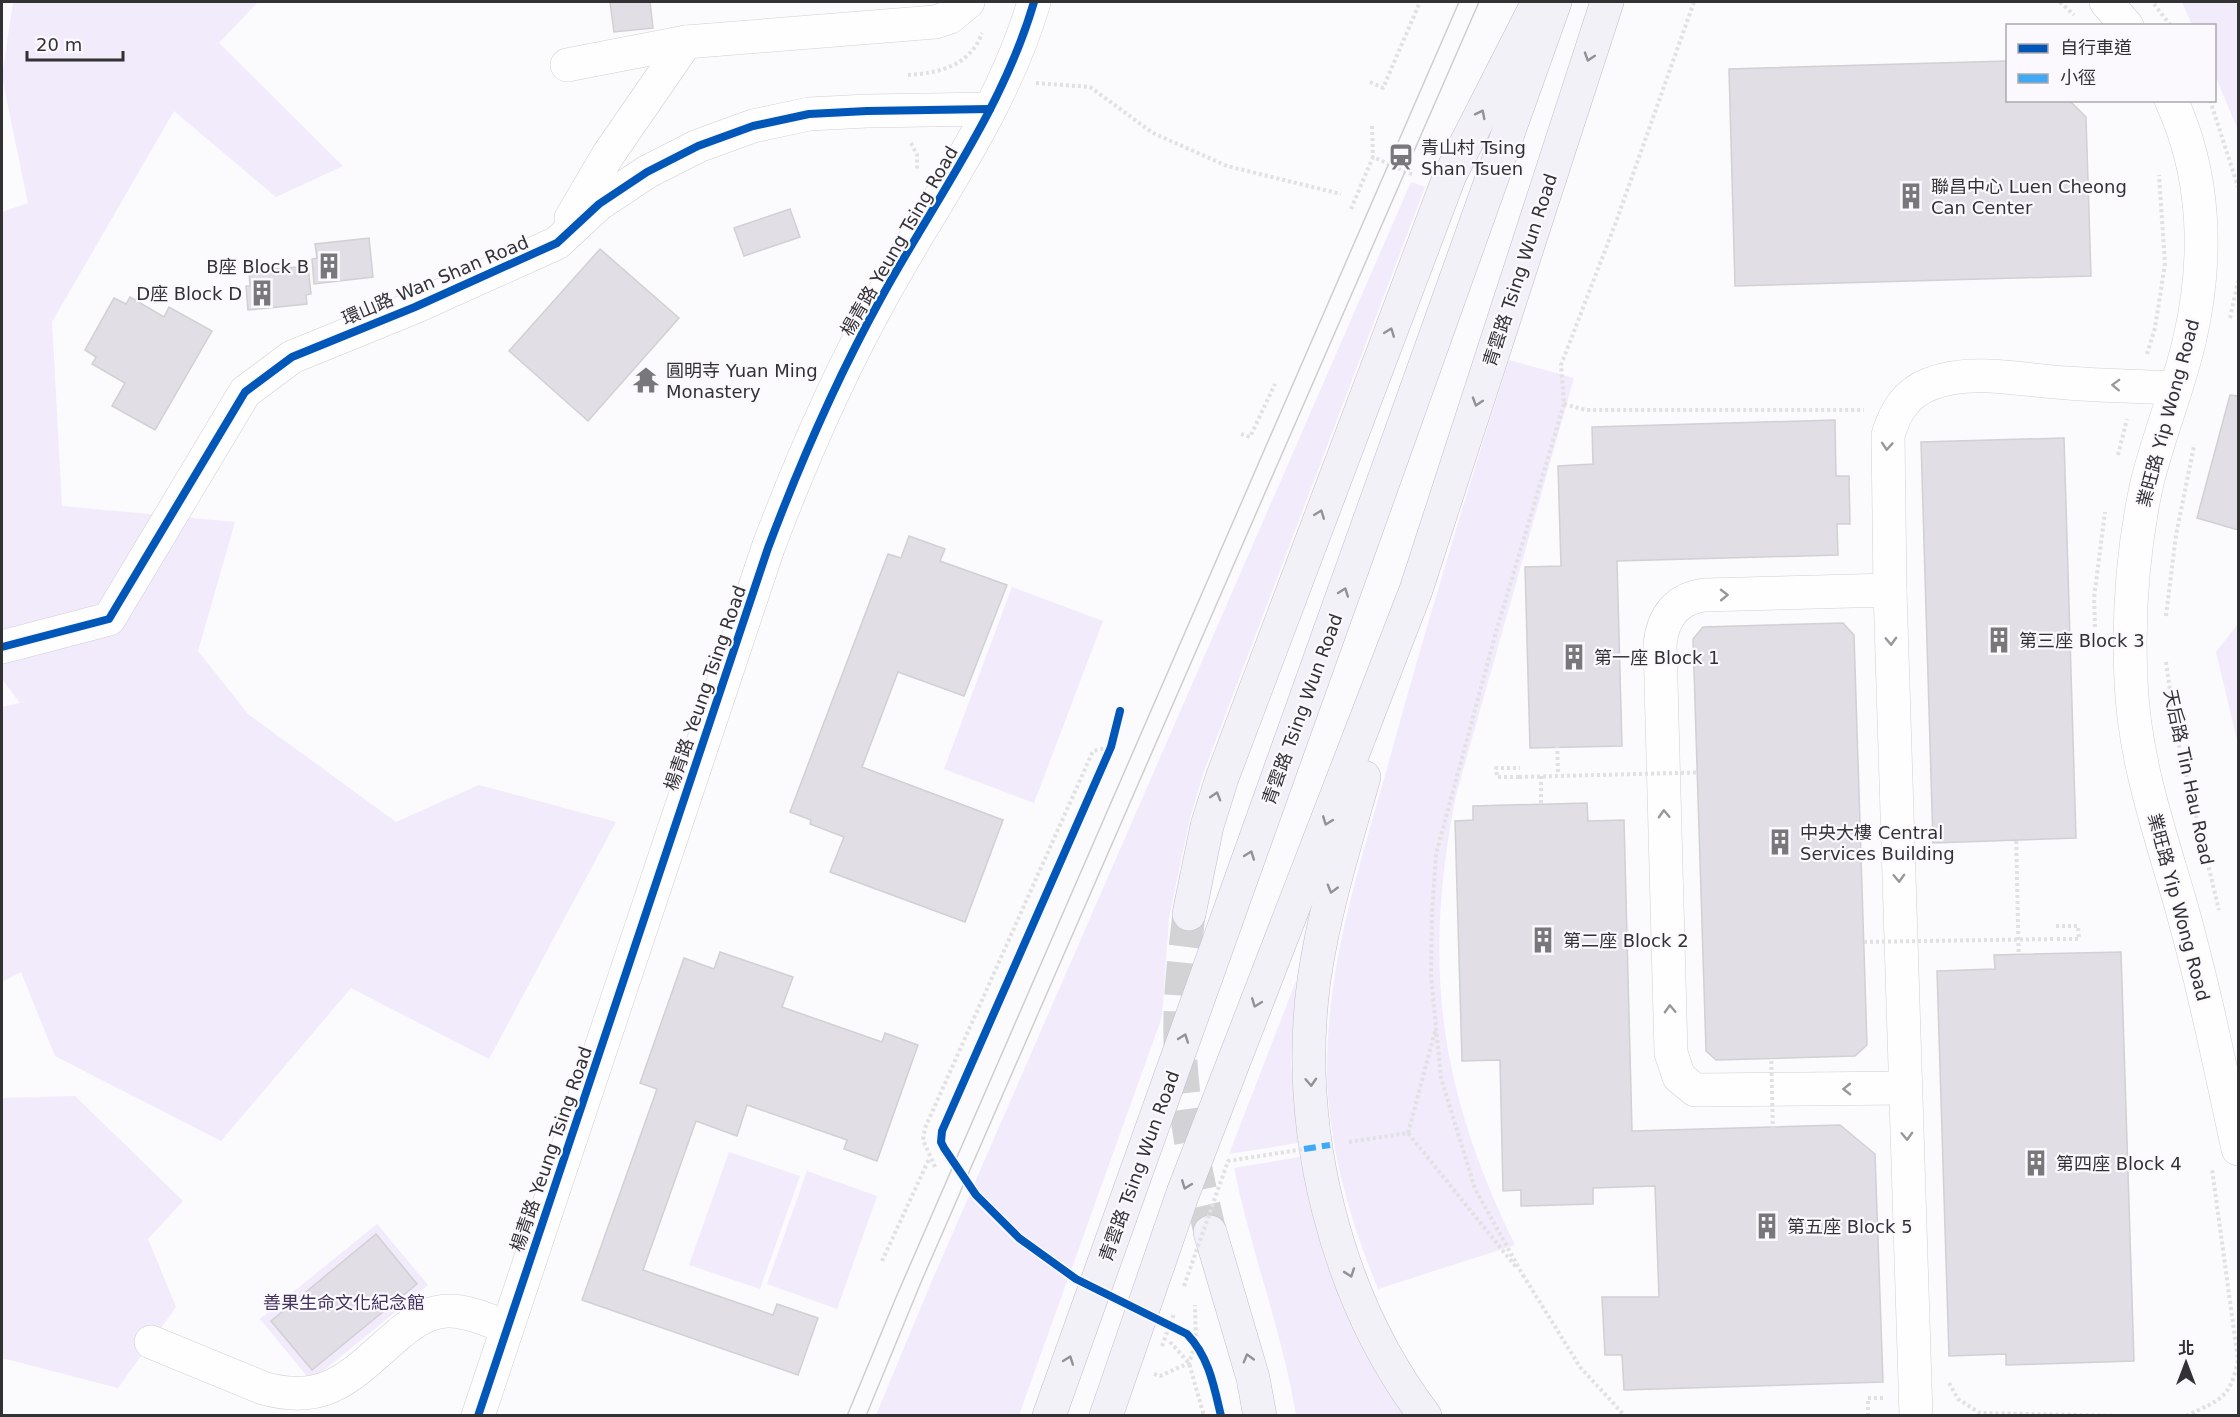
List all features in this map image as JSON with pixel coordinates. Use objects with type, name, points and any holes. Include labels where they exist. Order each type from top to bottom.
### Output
[{"type":"main road","points":[[1189,914],[1207,826],[1222,778],[1399,307],[1450,175],[1538,2]]},
{"type":"main road","name":"青雲路 Tsing Wun Road","points":[[1049,1416],[1556,2]]},
{"type":"main road","name":"青雲路 Tsing Wun Road","points":[[1106,1416],[1183,1193],[1416,590],[1607,2]]},
{"type":"main road","points":[[1416,590],[1327,908],[1314,982],[1310,1050],[1314,1119],[1322,1177],[1342,1252],[1376,1339],[1425,1416]]},
{"type":"main road","points":[[1210,1232],[1253,1378],[1260,1416]]},
{"type":"street","points":[[567,65],[686,42],[935,22],[950,17],[968,2]]},
{"type":"street","name":"楊青路 Yeung Tsing Road","points":[[477,1416],[768,548],[792,484],[819,422],[880,299],[951,182],[990,110],[1020,47],[1034,2]]},
{"type":"street","points":[[2106,2],[2125,24]]},
{"type":"street","points":[[557,243],[608,155],[686,42]]},
{"type":"street","name":"業旺路 Yip Wong Road","points":[[2172,102],[2186,140],[2196,178],[2201,215],[2202,259],[2190,339],[2151,467],[2138,534],[2130,636],[2131,684],[2145,779],[2201,981],[2238,1149]]},
{"type":"street","name":"環山路 Wan Shan Road","points":[[2,647],[109,619],[244,392],[292,357],[415,307],[557,243],[599,204],[647,172],[698,146],[753,126],[809,114],[990,110]]},
{"type":"street","points":[[1916,1416],[1890,590],[1888,435],[1897,410],[1920,389],[1956,378],[2008,377],[2067,383],[2174,388]]},
{"type":"street","points":[[1890,590],[1704,595],[1681,602],[1665,620],[1660,644],[1671,1041],[1674,1067],[1686,1085],[1695,1090],[1905,1088]]},
{"type":"street","points":[[151,1342],[263,1388],[283,1394],[303,1395],[322,1391],[341,1382],[416,1321],[431,1314],[465,1312],[507,1327]]},
{"type":"path","points":[[1370,82],[1383,88],[1420,2]]},
{"type":"path","points":[[1625,1416],[1580,1367],[1524,1277],[1475,1190],[1441,1078],[1431,976],[1431,913],[1436,854],[1496,632],[1564,404],[1561,365],[1616,222],[1694,2]]},
{"type":"path","points":[[2060,2],[2075,16]]},
{"type":"path","points":[[2152,2],[2169,24]]},
{"type":"path","points":[[1037,73],[1033,83],[1090,87],[1153,133],[1227,166],[1341,194]]},
{"type":"path","points":[[2211,102],[2238,187]]},
{"type":"path","points":[[1351,209],[1373,157],[1372,126]]},
{"type":"path","points":[[909,138],[917,155],[917,175]]},
{"type":"path","points":[[1373,157],[1420,178]]},
{"type":"path","points":[[2228,322],[2237,296],[2238,281]]},
{"type":"path","points":[[1240,434],[1250,437],[1275,384]]},
{"type":"path","points":[[1564,404],[1586,410],[1897,410]]},
{"type":"path","points":[[2166,620],[2176,535],[2196,441]]},
{"type":"path","points":[[1106,758],[1113,738]]},
{"type":"path","points":[[1557,739],[1558,776]]},
{"type":"path","points":[[935,1167],[923,1140],[925,1128],[1093,751],[1111,747]]},
{"type":"path","points":[[1520,768],[1496,768],[1497,777],[1717,772]]},
{"type":"path","points":[[1541,776],[1541,812]]},
{"type":"path","points":[[2016,829],[2019,970]]},
{"type":"path","points":[[1858,942],[2079,939],[2078,926],[2056,926]]},
{"type":"path","points":[[1408,1133],[1436,1024]]},
{"type":"path","points":[[1771,1049],[1773,1133]]},
{"type":"path","points":[[1341,1144],[1408,1133]]},
{"type":"path","points":[[1408,1133],[1524,1277]]},
{"type":"path","points":[[1184,1286],[1228,1161],[1304,1149]]},
{"type":"path","points":[[882,1261],[930,1159]]},
{"type":"path","points":[[1152,1374],[1160,1376],[1189,1363],[1196,1343],[1195,1293]]},
{"type":"path","points":[[1162,1346],[1174,1314]]},
{"type":"path","points":[[1166,1322],[1196,1343],[1202,1353]]},
{"type":"path","points":[[1170,1342],[1189,1363],[1204,1416]]},
{"type":"path","points":[[2186,1416],[2217,1401],[2233,1385],[2238,1360]]},
{"type":"path","points":[[1980,1413],[2123,1416]]},
{"type":"green space","points":[[13,2],[258,2],[219,43],[343,166],[276,197],[174,111],[52,322],[62,506],[235,522],[198,651],[248,714],[396,822],[479,785],[616,822],[489,1059],[351,988],[221,1141],[55,1056],[21,972],[2,982],[2,707],[20,703],[2,679],[2,212],[28,203],[2,77]]},
{"type":"green space","points":[[2182,2],[2238,2],[2238,130],[2216,77],[2216,24],[2192,24]]},
{"type":"green space","points":[[1411,182],[1425,187],[1203,774],[1189,822],[1169,918],[1162,1017],[1019,1415],[876,1415],[931,1283]]},
{"type":"green space","points":[[1509,360],[1574,378],[1456,795],[1440,916],[1440,971],[1444,1026],[1454,1079],[1469,1133],[1489,1188],[1515,1245],[1378,1289],[1350,1210],[1332,1130],[1327,1074],[1332,996],[1346,921],[1365,846],[1445,565]]},
{"type":"green space","points":[[1012,587],[1103,621],[1034,803],[944,769]]},
{"type":"green space","points":[[2238,624],[2238,744],[2216,652]]},
{"type":"green space","points":[[1296,981],[1291,1062],[1298,1143],[1229,1154]]},
{"type":"green space","points":[[75,1096],[183,1201],[148,1239],[176,1307],[118,1388],[2,1358],[2,1098]]},
{"type":"green space","points":[[729,1152],[800,1176],[760,1289],[689,1265]]},
{"type":"green space","points":[[1300,1157],[1315,1226],[1337,1292],[1366,1356],[1403,1415],[1296,1415],[1283,1353],[1234,1168]]},
{"type":"green space","points":[[807,1171],[877,1196],[837,1309],[767,1284]]},
{"type":"green space","name":"善果生命文化紀念館","points":[[377,1224],[428,1285],[311,1381],[260,1319]]},
{"type":"building","points":[[610,2],[650,2],[653,28],[614,32]]},
{"type":"building","name":"聯昌中心 Luen Cheong Can Center","points":[[2006,61],[2006,102],[2071,102],[2086,117],[2091,276],[1735,286],[1729,69]]},
{"type":"building","points":[[790,209],[800,237],[744,256],[734,228]]},
{"type":"building","points":[[369,238],[373,277],[314,284],[312,259],[317,258],[315,244]]},
{"type":"building","points":[[600,249],[679,318],[588,421],[509,351]]},
{"type":"building","points":[[308,266],[311,294],[306,295],[307,304],[248,310],[246,286],[250,286],[249,271]]},
{"type":"building","points":[[130,297],[164,317],[169,307],[212,331],[155,430],[112,406],[125,383],[92,364],[96,357],[85,350],[114,298],[126,304]]},
{"type":"building","points":[[2230,395],[2238,396],[2238,530],[2197,518]]},
{"type":"building","name":"第一座 Block 1","points":[[1835,420],[1836,476],[1849,476],[1850,524],[1837,524],[1838,555],[1617,561],[1622,746],[1530,748],[1525,567],[1561,566],[1558,466],[1593,464],[1592,427]]},
{"type":"building","name":"第三座 Block 3","points":[[2064,438],[2076,838],[1933,843],[1921,442]]},
{"type":"building","points":[[909,536],[945,549],[940,561],[1007,585],[964,696],[898,672],[862,767],[1003,820],[965,922],[830,872],[844,837],[810,824],[811,820],[790,812],[888,554],[901,558]]},
{"type":"building","name":"中央大樓 Central Services Building","points":[[1843,623],[1854,635],[1867,1045],[1855,1056],[1716,1060],[1706,1051],[1693,639],[1703,627]]},
{"type":"building","points":[[1587,803],[1588,821],[1624,820],[1632,1131],[1840,1125],[1875,1154],[1883,1382],[1624,1390],[1622,1355],[1605,1355],[1602,1297],[1659,1297],[1655,1186],[1593,1188],[1593,1204],[1521,1206],[1521,1190],[1503,1191],[1500,1060],[1462,1061],[1455,821],[1473,820],[1473,806]]},
{"type":"building","points":[[720,952],[793,977],[782,1007],[882,1042],[885,1033],[918,1045],[877,1161],[844,1149],[847,1140],[747,1105],[737,1136],[696,1121],[643,1270],[773,1315],[777,1304],[818,1318],[798,1375],[582,1300],[657,1089],[640,1083],[684,958],[714,969]]},
{"type":"building","name":"第四座 Block 4","points":[[2121,952],[2134,1361],[2006,1365],[2006,1354],[1949,1356],[1937,971],[1995,969],[1994,955]]},
{"type":"building","name":"善果生命文化紀念館","points":[[376,1234],[417,1284],[312,1370],[271,1321]]},
{"type":"tunnel","points":[[1189,914],[1181,1002],[1181,1069],[1188,1124],[1210,1232]]},
{"type":"tram line","points":[[847,1416],[897,1295],[1459,2]]},
{"type":"tram line","points":[[866,1416],[922,1280],[1479,2]]},
{"type":"marked path","points":[[1304,1149],[1330,1145]]},
{"type":"cycle path","points":[[478,1416],[780,516],[848,361],[901,263],[965,155],[1004,81],[1034,2]]},
{"type":"cycle path","points":[[2,647],[109,619],[245,392],[292,357],[415,307],[557,243],[599,204],[647,172],[698,146],[753,126],[809,114],[990,109]]},
{"type":"cycle path","points":[[1120,711],[1111,747],[942,1131],[941,1142],[976,1195],[1019,1238],[1076,1279],[1187,1334],[1206,1362],[1221,1416]]},
{"type":"place","name":"青山村 Tsing Shan Tsuen","points":[[1401,157]]},
{"type":"place","name":"聯昌中心 Luen Cheong Can Center","points":[[1911,196]]},
{"type":"place","name":"B座 Block B","points":[[329,266]]},
{"type":"place","name":"D座 Block D","points":[[262,293]]},
{"type":"place","name":"圓明寺 Yuan Ming Monastery","points":[[646,380]]},
{"type":"place","name":"第三座 Block 3","points":[[1999,640]]},
{"type":"place","name":"第一座 Block 1","points":[[1574,657]]},
{"type":"place","name":"中央大樓 Central Services Building","points":[[1780,842]]},
{"type":"place","name":"第二座 Block 2","points":[[1543,940]]},
{"type":"place","name":"第四座 Block 4","points":[[2036,1163]]},
{"type":"place","name":"第五座 Block 5","points":[[1767,1226]]}]
